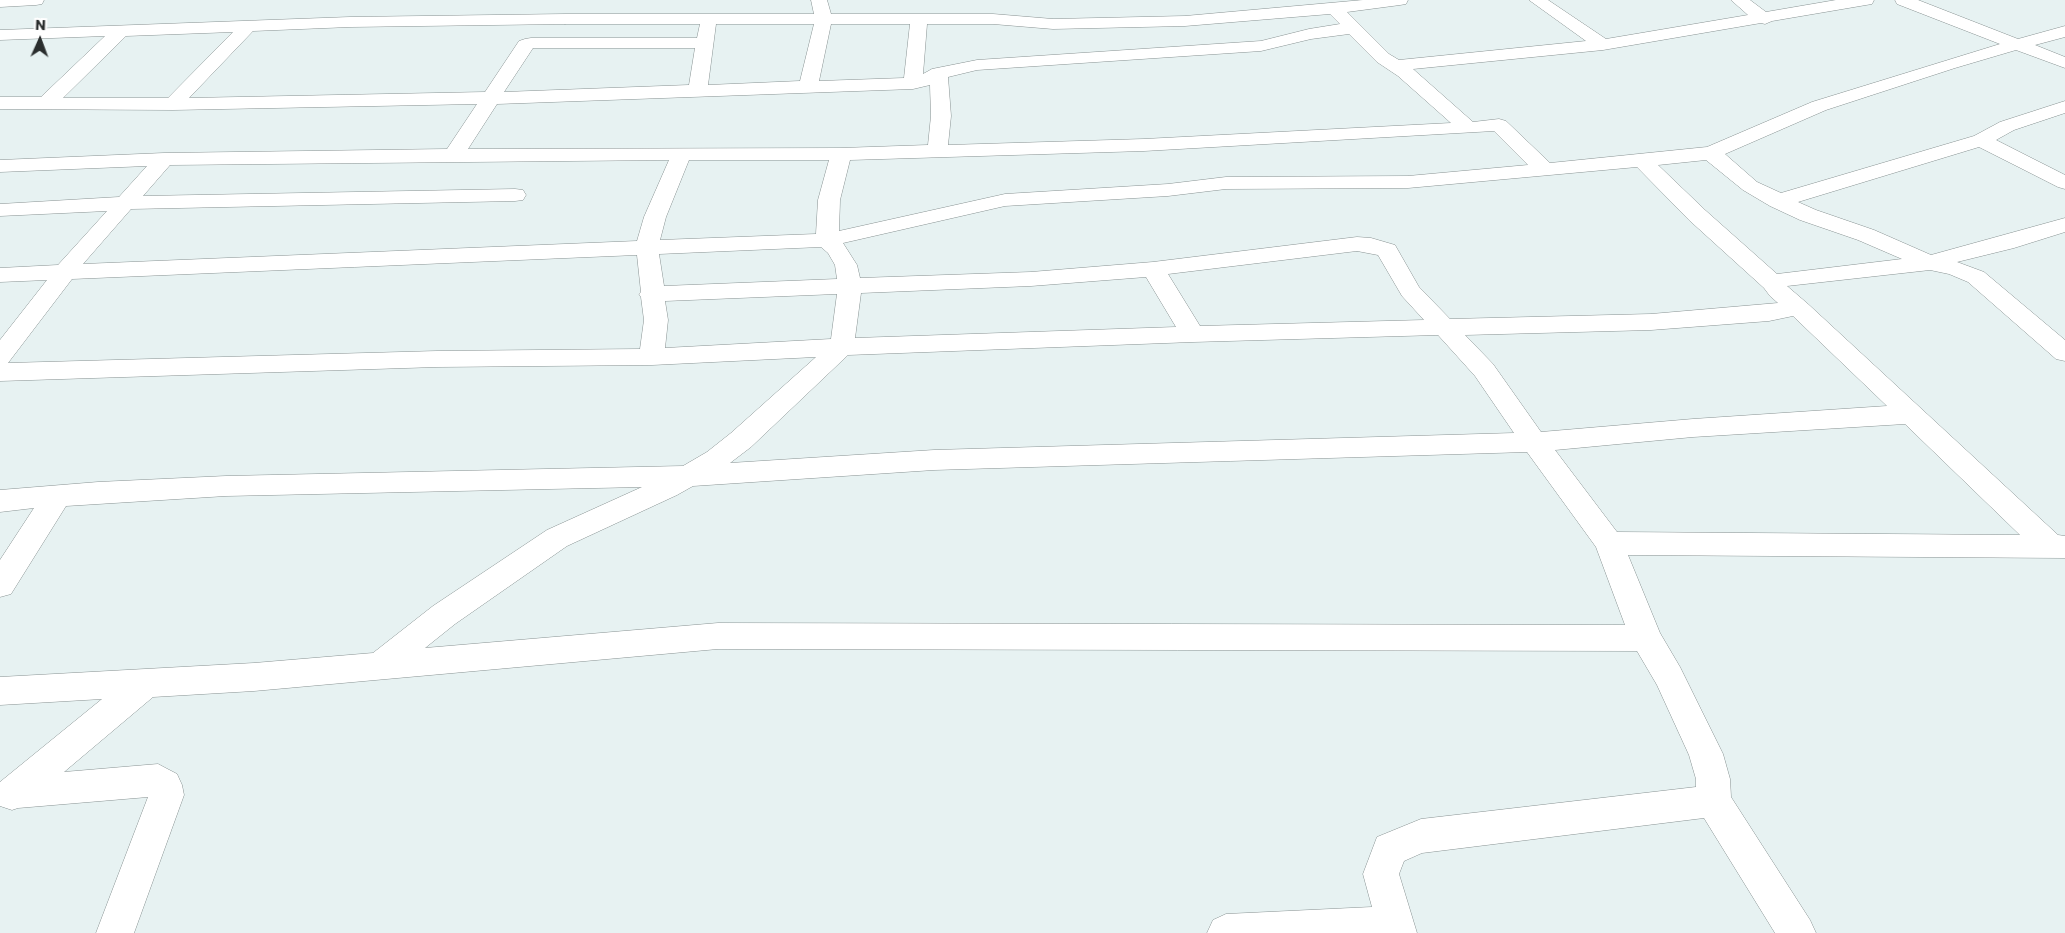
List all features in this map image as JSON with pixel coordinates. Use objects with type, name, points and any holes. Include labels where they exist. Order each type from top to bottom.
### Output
[{"type":"street","points":[[0,2],[36,0]]},
{"type":"street","points":[[536,19],[549,0]]},
{"type":"street","points":[[808,86],[824,19],[819,0]]},
{"type":"street","points":[[0,35],[248,26],[536,19],[993,19],[1053,24],[1133,21],[1182,14],[1277,7],[1334,10],[1400,0]]},
{"type":"street","points":[[1537,0],[1603,45]]},
{"type":"street","points":[[1739,0],[1765,18]]},
{"type":"street","points":[[1393,66],[1603,45],[1866,0]]},
{"type":"street","points":[[1909,1],[2065,63]]},
{"type":"street","points":[[1334,10],[1393,66],[1405,72],[1468,128]]},
{"type":"street","points":[[1182,14],[1196,51]]},
{"type":"street","points":[[698,91],[709,19]]},
{"type":"street","points":[[913,83],[919,20]]},
{"type":"street","points":[[173,104],[248,26]]},
{"type":"street","points":[[0,103],[173,104],[492,98],[913,83],[927,80],[939,72],[977,65],[1261,46],[1287,42],[1309,34],[1352,28]]},
{"type":"street","points":[[46,103],[122,30]]},
{"type":"street","points":[[0,275],[827,240],[1005,200],[1168,190],[1226,183],[1408,182],[1711,153],[1819,106],[1949,64],[2065,31]]},
{"type":"street","points":[[453,156],[492,98],[522,48],[530,43],[706,43]]},
{"type":"street","points":[[937,151],[941,116],[939,72]]},
{"type":"street","points":[[1778,201],[1981,140],[2007,126],[2059,113]]},
{"type":"street","points":[[0,166],[164,159],[841,154],[1144,145],[1499,125],[1545,170]]},
{"type":"street","points":[[1981,140],[2064,182]]},
{"type":"street","points":[[1711,153],[1750,186],[1778,201],[1808,215],[1866,235],[1930,263],[1955,268],[1976,277],[2065,353]]},
{"type":"street","points":[[827,240],[829,200],[841,154]]},
{"type":"street","points":[[652,357],[656,320],[647,248],[655,217],[681,155]]},
{"type":"street","points":[[0,357],[66,271],[164,159]]},
{"type":"street","points":[[1642,160],[1697,215],[1773,283],[1778,291],[1800,309],[1911,414],[2058,547]]},
{"type":"street","points":[[0,210],[126,204],[515,194]]},
{"type":"street","points":[[1773,283],[1780,280],[1930,263],[2065,225]]},
{"type":"street","points":[[380,666],[444,615],[557,538],[689,476],[717,459],[741,440],[842,347],[850,285],[846,265],[838,250],[827,240]]},
{"type":"street","points":[[652,294],[1031,279],[1153,269],[1357,244],[1371,245],[1387,250],[1410,291],[1484,370],[1534,442],[1609,543],[1646,638],[1669,677],[1706,754],[1713,779],[1713,801],[1797,933]]},
{"type":"street","points":[[1153,269],[1193,334]]},
{"type":"street","points":[[0,372],[437,359],[652,357],[842,347],[1193,334],[1650,322],[1768,313],[1791,308],[1800,309]]},
{"type":"street","points":[[0,501],[226,486],[689,476],[934,460],[1534,442],[1693,428],[1911,414]]},
{"type":"street","points":[[0,585],[56,496]]},
{"type":"street","points":[[1609,543],[2058,547]]},
{"type":"street","points":[[0,691],[254,677],[718,636],[1646,638]]},
{"type":"street","points":[[8,797],[146,682]]},
{"type":"street","points":[[8,797],[158,780],[165,785],[166,795],[115,933]]},
{"type":"street","points":[[1226,933],[1397,929],[1382,874],[1390,849],[1420,836],[1713,801]]}]
